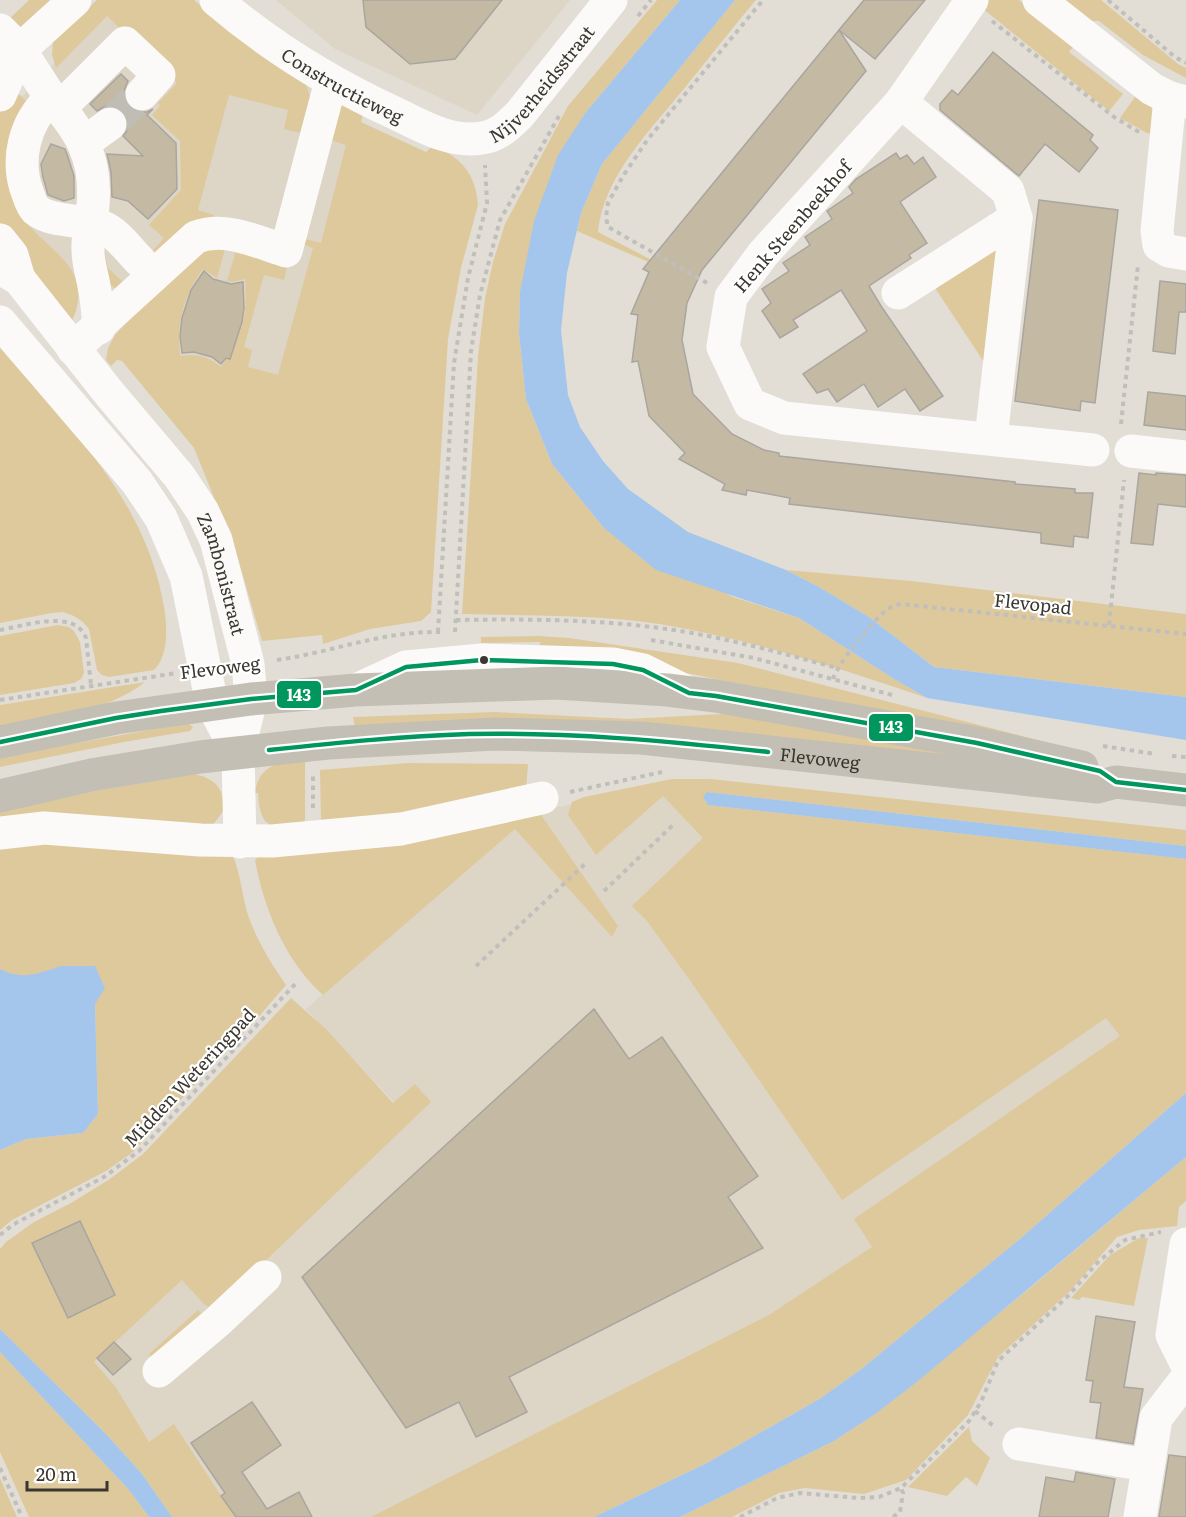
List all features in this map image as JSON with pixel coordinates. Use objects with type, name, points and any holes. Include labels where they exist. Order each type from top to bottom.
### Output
[{"type":"main road","name":"Flevoweg","points":[[0,742],[116,718],[251,699],[356,690],[556,682],[716,696],[977,743],[1010,765]]},
{"type":"main road","name":"Flevoweg","points":[[0,796],[91,775],[237,753],[328,743],[495,734],[641,738],[1010,765],[1097,787],[1116,782],[1186,790]]},
{"type":"street","points":[[5,46],[75,0]]},
{"type":"street","name":"Constructieweg","points":[[216,0],[261,36],[364,99],[447,137],[470,140],[484,138]]},
{"type":"street","points":[[1041,1],[1152,89],[1178,100],[1166,138],[1157,231],[1173,249]]},
{"type":"street","name":"Henk Steenbeekhof","points":[[971,2],[901,102],[763,254],[731,297],[723,347],[750,404],[784,418],[1093,450]]},
{"type":"street","name":"Nijverheidsstraat","points":[[484,138],[501,130],[520,114],[623,9]]},
{"type":"street","points":[[140,261],[109,230],[90,223],[49,216],[37,210],[25,188],[21,159],[24,143],[35,116],[56,103],[125,43],[159,75],[142,94]]},
{"type":"street","points":[[0,95],[5,46]]},
{"type":"street","points":[[5,46],[69,117],[84,142],[89,156],[94,190],[88,254],[99,328]]},
{"type":"street","points":[[74,349],[188,243],[204,234],[224,232],[286,251],[332,81]]},
{"type":"street","points":[[901,102],[1008,190],[1017,218],[991,438]]},
{"type":"street","points":[[84,142],[110,124]]},
{"type":"street","points":[[898,293],[1017,218]]},
{"type":"street","name":"Zambonistraat","points":[[0,240],[12,255],[9,273],[179,476],[210,527],[221,557],[248,664],[251,699],[237,753]]},
{"type":"street","name":"Zambonistraat","points":[[0,323],[150,498],[186,576],[212,704],[237,753]]},
{"type":"street","points":[[1126,449],[1186,457]]},
{"type":"street","points":[[237,753],[240,842]]},
{"type":"street","points":[[0,833],[44,828],[240,842],[313,838],[401,829],[542,798]]},
{"type":"street","points":[[1175,1238],[1172,1335],[1186,1363]]},
{"type":"street","points":[[159,1371],[217,1323],[265,1277]]},
{"type":"street","points":[[1140,1517],[1156,1418],[1186,1379]]},
{"type":"street","points":[[1019,1444],[1147,1465]]},
{"type":"path","points":[[623,9],[651,0]]},
{"type":"path","points":[[731,297],[608,227],[606,217],[608,203],[623,176],[648,140],[763,0]]},
{"type":"path","points":[[1108,0],[1175,57],[1186,63]]},
{"type":"path","points":[[971,2],[1129,128],[1150,136],[1166,138]]},
{"type":"path","points":[[466,632],[455,632],[471,351],[480,295],[500,220],[563,110]]},
{"type":"path","name":"Nijverheidsstraat","points":[[438,632],[453,363],[466,288],[487,203],[484,138]]},
{"type":"path","points":[[1108,625],[1126,449],[1139,258],[1173,249]]},
{"type":"path","name":"Flevopad","points":[[837,668],[881,615],[889,607],[901,604],[1186,634]]},
{"type":"path","points":[[456,620],[527,619],[601,622],[668,629],[747,644],[837,668],[833,679]]},
{"type":"path","points":[[0,630],[55,621],[74,623],[84,632],[86,638],[91,685]]},
{"type":"path","name":"Flevoweg","points":[[248,664],[305,656],[384,636],[411,632],[438,632]]},
{"type":"path","points":[[645,639],[726,652],[896,696]]},
{"type":"path","name":"Flevoweg","points":[[0,700],[205,669]]},
{"type":"path","points":[[313,765],[313,838]]},
{"type":"path","points":[[604,891],[674,824]]},
{"type":"path","points":[[476,966],[585,864]]},
{"type":"path","name":"Midden Weteringpad","points":[[0,1235],[14,1224],[104,1177],[139,1151],[297,982]]},
{"type":"path","points":[[740,1517],[777,1498],[800,1492],[858,1498],[879,1497],[901,1488],[969,1421],[981,1402],[998,1361],[1068,1296],[1098,1261],[1125,1240],[1175,1238]]},
{"type":"path","points":[[0,1468],[22,1517]]},
{"type":"path","points":[[893,1517],[900,1512],[903,1493],[901,1488]]},
{"type":"path","points":[[751,1517],[752,1511]]},
{"type":"shaded area","points":[[29,0],[50,0],[16,31],[5,23]]},
{"type":"shaded area","points":[[97,0],[194,0],[222,23],[305,81],[311,100],[305,134],[284,129],[288,110],[229,95],[198,210],[214,215],[213,221],[117,290],[109,283],[101,245],[109,244],[104,248],[108,268],[124,283],[164,238],[149,225],[181,190],[180,141],[152,115],[160,106],[158,103],[177,83],[107,16],[56,68],[52,55],[53,41]]},
{"type":"shaded area","points":[[276,0],[570,0],[477,115],[335,49]]},
{"type":"shaded area","points":[[657,0],[680,0],[586,112],[520,292],[519,334],[526,399],[552,464],[604,528],[733,597],[799,618],[927,698],[828,665],[693,630],[635,621],[586,617],[462,614],[478,357],[485,298],[505,224],[568,106]]},
{"type":"shaded area","points":[[735,0],[756,0],[632,153],[610,191],[602,211],[598,232],[694,282],[577,231],[581,213],[602,164]]},
{"type":"shaded area","points":[[988,0],[1019,0],[1074,46],[1069,52],[1123,94],[1109,111],[982,8]]},
{"type":"shaded area","points":[[1062,0],[1101,0],[1178,64],[1186,68],[1186,78],[1143,55],[1099,21],[1088,21]]},
{"type":"shaded area","points":[[111,5],[249,51],[349,111],[362,139],[279,472],[144,361],[16,215],[10,109]]},
{"type":"shaded area","points":[[19,94],[26,101],[23,108],[26,222],[68,265],[75,276],[78,303],[72,321],[0,226],[0,112],[14,96]]},
{"type":"shaded area","points":[[1137,94],[1148,103],[1153,111],[1157,135],[1147,133],[1120,118]]},
{"type":"shaded area","points":[[342,103],[363,114],[361,122],[426,152],[433,146],[452,156],[465,168],[477,194],[478,205],[461,268],[448,339],[431,612],[421,621],[370,629],[323,644],[322,635],[262,641],[236,552],[194,448],[122,361],[117,360],[111,366],[106,360],[108,348],[115,335],[191,256],[226,245],[217,278],[203,269],[186,300],[181,321],[180,356],[202,357],[212,360],[221,367],[234,346],[242,325],[245,304],[245,279],[227,281],[237,247],[288,262],[284,280],[264,275],[244,347],[252,350],[248,367],[278,375],[313,248],[300,243],[301,238],[321,243],[346,145],[327,139]]},
{"type":"shaded area","points":[[977,249],[999,250],[988,368],[933,285]]},
{"type":"shaded area","points":[[0,348],[79,438],[103,469],[124,501],[142,535],[156,573],[166,620],[164,651],[154,670],[109,677],[102,675],[97,670],[89,629],[74,616],[63,612],[0,623]]},
{"type":"shaded area","points":[[786,570],[911,581],[1186,614],[1186,697],[934,667],[869,617]]},
{"type":"shaded area","points":[[58,625],[69,627],[80,642],[84,673],[81,679],[74,683],[0,695],[0,636]]},
{"type":"shaded area","points":[[481,637],[569,638],[738,663],[1045,742],[739,684],[616,658],[540,654],[540,642],[481,643]]},
{"type":"shaded area","points":[[145,682],[130,692],[95,707],[0,728],[0,705]]},
{"type":"shaded area","points":[[495,712],[628,719],[741,713],[994,757],[356,733],[353,717]]},
{"type":"shaded area","points":[[188,723],[193,727],[190,731],[0,767],[0,757]]},
{"type":"shaded area","points":[[305,757],[304,825],[284,827],[270,824],[262,814],[258,793],[255,793],[257,783],[266,770],[272,766]]},
{"type":"shaded area","points":[[409,763],[528,764],[526,790],[417,814],[321,821],[320,770]]},
{"type":"shaded area","points":[[195,774],[214,782],[222,796],[224,810],[212,826],[0,820],[0,809],[25,803]]},
{"type":"shaded area","points":[[672,779],[711,779],[1186,830],[1186,846],[707,792],[708,805],[1186,859],[1186,1093],[1021,1238],[860,1370],[821,1398],[707,1463],[594,1517],[371,1517],[769,1315],[872,1247],[854,1219],[1120,1036],[1106,1018],[842,1200],[689,979],[647,921],[632,906],[703,838],[663,796],[596,855],[568,815],[572,802],[584,797]]},
{"type":"shaded area","points":[[669,783],[1186,853],[1186,1093],[525,1517],[183,1517],[94,1362],[182,1280],[409,1118],[306,1009],[526,814]]},
{"type":"shaded area","points":[[537,809],[618,926],[612,937],[515,829],[323,995],[287,950],[270,915],[255,860],[263,852]]},
{"type":"shaded area","points":[[0,841],[233,856],[252,925],[265,952],[286,985],[133,1152],[106,1171],[12,1220],[0,1230],[0,1150],[26,1139],[83,1133],[98,1114],[95,1004],[36,974],[11,975],[0,969]]},
{"type":"shaded area","points":[[291,998],[326,1029],[393,1103],[415,1084],[431,1102],[214,1310],[204,1304],[182,1280],[94,1362],[115,1386],[149,1442],[174,1424],[235,1517],[172,1517],[142,1474],[106,1434],[0,1329],[0,1249],[34,1222],[110,1179],[143,1154]]},
{"type":"shaded area","points":[[1186,1157],[1186,1201],[1179,1207],[1177,1226],[1139,1230],[1117,1237],[1070,1291],[998,1357],[968,1415],[906,1480],[864,1494],[805,1488],[779,1493],[732,1517],[680,1517],[834,1441],[874,1415]]},
{"type":"shaded area","points":[[1139,1238],[1148,1238],[1134,1306],[1082,1297],[1079,1300],[1071,1298],[1110,1255]]},
{"type":"shaded area","points":[[198,1310],[205,1317],[156,1362],[149,1354]]},
{"type":"shaded area","points":[[0,1352],[130,1491],[149,1517],[29,1517],[0,1452]]},
{"type":"shaded area","points":[[969,1427],[972,1441],[990,1458],[977,1486],[966,1477],[947,1496],[908,1487]]},
{"type":"shaded area","points":[[0,1478],[17,1517],[0,1517]]},
{"type":"water","points":[[680,0],[735,0],[602,164],[581,213],[567,273],[561,330],[568,395],[580,427],[603,461],[628,489],[688,532],[786,570],[819,587],[869,617],[934,667],[1186,697],[1186,740],[927,698],[799,618],[656,570],[604,528],[552,464],[526,399],[519,334],[520,292],[534,221],[558,155],[586,112]]},
{"type":"water","points":[[707,792],[1186,846],[1186,859],[708,805],[703,797]]},
{"type":"water","points":[[61,966],[95,966],[105,988],[95,1004],[98,1114],[83,1133],[26,1139],[0,1150],[0,969],[15,975],[23,975]]},
{"type":"water","points":[[1186,1093],[1186,1157],[918,1381],[874,1415],[834,1441],[680,1517],[594,1517],[707,1463],[821,1398],[860,1370],[1021,1238]]},
{"type":"water","points":[[0,1329],[106,1434],[142,1474],[172,1517],[149,1517],[130,1491],[0,1352]]},
{"type":"building","points":[[363,0],[502,0],[455,59],[410,64],[366,27]]},
{"type":"building","points":[[864,0],[925,0],[875,59],[839,30]]},
{"type":"building","points":[[839,30],[866,71],[702,270],[687,303],[682,340],[693,394],[732,434],[764,450],[779,453],[779,456],[1075,489],[1075,493],[1093,493],[1088,538],[1074,536],[1073,547],[1041,543],[1041,533],[789,504],[790,498],[747,490],[746,495],[722,490],[725,484],[679,459],[685,453],[649,416],[638,361],[632,362],[638,315],[631,314],[649,272],[643,269]]},
{"type":"building","points":[[993,52],[1093,135],[1090,140],[1098,148],[1079,172],[1045,144],[1019,176],[940,110],[940,104],[952,90],[958,95]]},
{"type":"building","points":[[121,74],[128,81],[124,91],[124,100],[129,108],[139,112],[153,109],[147,115],[176,143],[177,189],[148,219],[128,201],[112,197],[111,172],[107,154],[143,156],[123,136],[129,123],[125,113],[117,107],[107,105],[97,111],[90,104]]},
{"type":"building","points":[[51,144],[65,149],[74,176],[74,198],[64,201],[48,195],[41,164]]},
{"type":"building","points":[[896,153],[900,159],[907,155],[914,164],[923,157],[936,177],[900,202],[927,243],[909,255],[911,258],[869,286],[943,396],[920,411],[905,389],[878,407],[864,384],[837,402],[828,389],[817,393],[803,374],[867,331],[841,290],[793,320],[798,327],[780,338],[762,311],[771,303],[762,289],[789,271],[783,263],[810,245],[805,237],[832,219],[827,211],[853,193],[849,187],[856,179]]},
{"type":"building","points":[[1039,200],[1118,210],[1095,403],[1081,401],[1080,411],[1015,401]]},
{"type":"building","points":[[204,271],[213,279],[231,284],[243,282],[242,322],[230,359],[226,358],[221,364],[212,357],[194,352],[182,353],[180,336],[182,318],[191,290]]},
{"type":"building","points":[[1160,281],[1186,284],[1186,312],[1179,312],[1175,354],[1153,351]]},
{"type":"building","points":[[1148,392],[1186,396],[1186,430],[1144,425]]},
{"type":"building","points":[[1139,473],[1186,475],[1186,507],[1158,504],[1153,545],[1131,543]]},
{"type":"building","points":[[594,1009],[629,1059],[662,1037],[758,1176],[728,1197],[763,1248],[509,1377],[527,1412],[476,1437],[459,1402],[406,1428],[302,1277]]},
{"type":"building","points":[[80,1221],[115,1295],[68,1318],[32,1243]]},
{"type":"building","points":[[1096,1316],[1135,1322],[1124,1387],[1143,1389],[1133,1444],[1096,1438],[1101,1403],[1090,1402],[1093,1381],[1086,1380]]},
{"type":"building","points":[[114,1342],[131,1359],[113,1375],[97,1358]]},
{"type":"building","points":[[252,1402],[281,1445],[242,1472],[267,1509],[299,1492],[312,1517],[236,1517],[221,1496],[225,1493],[191,1443]]},
{"type":"building","points":[[1169,1455],[1186,1457],[1186,1517],[1159,1517]]},
{"type":"building","points":[[1076,1472],[1115,1479],[1108,1517],[1039,1517],[1046,1477],[1074,1482]]},
{"type":"tunnel","points":[[110,124],[142,94]]},
{"type":"transit line","name":"143","points":[[0,742],[161,711],[251,699],[356,690],[406,667],[482,660],[613,664],[643,670],[689,693],[977,743],[1100,771],[1116,782],[1186,790]]},
{"type":"transit line","name":"143","points":[[269,750],[419,736],[544,734],[693,744],[768,752]]}]
